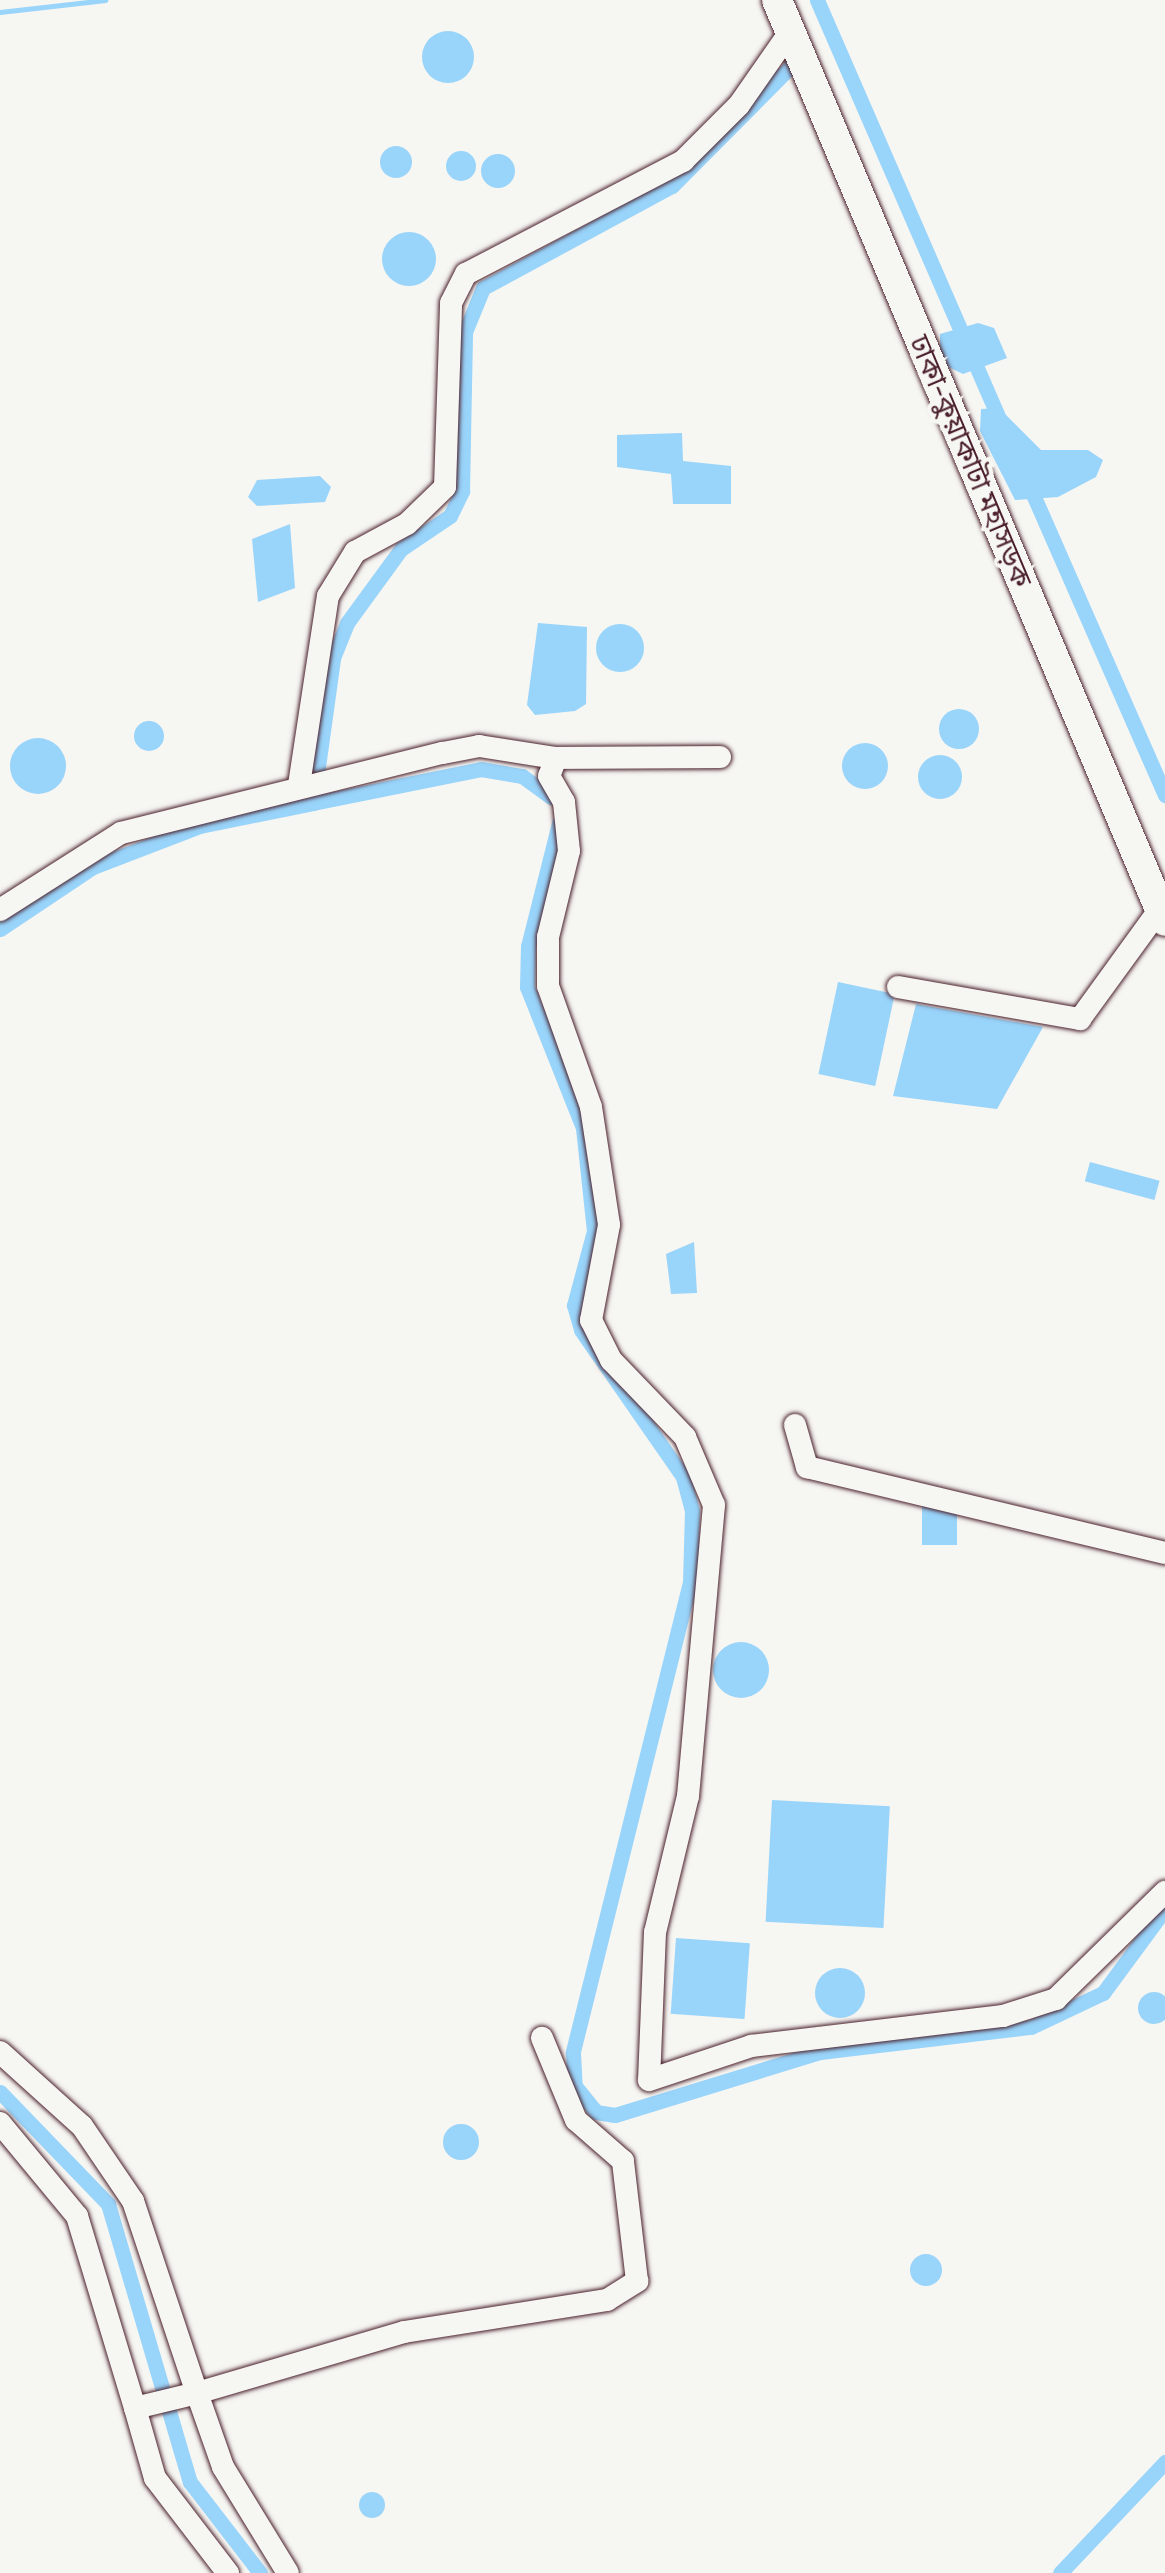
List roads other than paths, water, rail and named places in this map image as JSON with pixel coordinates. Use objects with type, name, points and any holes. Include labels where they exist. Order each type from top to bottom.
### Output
[{"type":"main road","name":"ঢাকা-কুয়াকাটা মহাসড়ক","points":[[778,0],[1160,896]]},
{"type":"street","points":[[299,785],[328,596],[355,552],[407,524],[445,487],[451,302],[466,274],[683,161],[739,105],[790,32]]},
{"type":"street","points":[[0,910],[121,833],[299,785],[480,746],[556,758],[720,757]]},
{"type":"street","points":[[556,758],[549,776],[564,802],[569,851],[548,937],[548,986],[592,1108],[608,1215],[591,1320],[611,1360],[685,1438],[714,1506],[688,1796],[656,1932],[649,2080],[751,2046],[1004,2016],[1056,1999],[1165,1892]]},
{"type":"street","points":[[898,987],[1080,1019],[1160,896]]},
{"type":"street","points":[[795,1425],[807,1468],[1165,1553]]},
{"type":"street","points":[[144,2406],[404,2332],[607,2300],[637,2281],[623,2161],[576,2120],[542,2038]]},
{"type":"street","points":[[0,2052],[82,2126],[133,2201],[191,2395],[217,2454],[288,2573]]},
{"type":"street","points":[[0,2123],[76,2216],[144,2406],[155,2478],[228,2573]]},
{"type":"water","points":[[448,31],[466,39],[474,57],[466,75],[448,83],[430,75],[422,57],[430,39]]},
{"type":"water","points":[[396,146],[407,151],[412,162],[407,173],[396,178],[385,173],[380,162],[385,151]]},
{"type":"water","points":[[461,151],[472,155],[476,166],[472,177],[461,181],[450,177],[446,166],[450,155]]},
{"type":"water","points":[[498,154],[510,159],[515,171],[510,183],[498,188],[486,183],[481,171],[486,159]]},
{"type":"water","points":[[409,232],[428,240],[436,259],[428,278],[409,286],[390,278],[382,259],[390,240]]},
{"type":"water","points":[[978,323],[994,328],[1007,358],[963,374],[940,363],[940,334]]},
{"type":"water","points":[[999,408],[1041,450],[1088,450],[1103,460],[1096,477],[1058,497],[1015,500],[980,431],[981,409]]},
{"type":"water","points":[[682,433],[683,461],[731,466],[731,504],[673,504],[671,474],[617,467],[617,435]]},
{"type":"water","points":[[320,476],[331,487],[325,502],[257,506],[248,497],[257,480]]},
{"type":"water","points":[[290,524],[295,588],[258,602],[252,539]]},
{"type":"water","points":[[538,623],[587,627],[586,704],[575,711],[535,715],[527,705]]},
{"type":"water","points":[[620,624],[637,631],[644,648],[637,665],[620,672],[603,665],[596,648],[603,631]]},
{"type":"water","points":[[959,709],[973,715],[979,729],[973,743],[959,749],[945,743],[939,729],[945,715]]},
{"type":"water","points":[[149,721],[160,725],[164,736],[160,747],[149,751],[138,747],[134,736],[138,725]]},
{"type":"water","points":[[38,738],[58,746],[66,766],[58,786],[38,794],[18,786],[10,766],[18,746]]},
{"type":"water","points":[[865,743],[881,750],[888,766],[881,782],[865,789],[849,782],[842,766],[849,750]]},
{"type":"water","points":[[940,755],[956,761],[962,777],[956,793],[940,799],[924,793],[918,777],[924,761]]},
{"type":"water","points":[[838,982],[895,994],[875,1086],[818,1074]]},
{"type":"water","points":[[916,1004],[1043,1027],[997,1109],[893,1096]]},
{"type":"water","points":[[1090,1162],[1160,1181],[1154,1200],[1085,1181]]},
{"type":"water","points":[[694,1242],[697,1293],[671,1294],[666,1254]]},
{"type":"water","points":[[922,1503],[957,1503],[957,1545],[922,1545]]},
{"type":"water","points":[[741,1642],[761,1650],[769,1670],[761,1690],[741,1698],[721,1690],[713,1670],[721,1650]]},
{"type":"water","points":[[772,1800],[890,1806],[883,1928],[766,1922]]},
{"type":"water","points":[[676,1938],[750,1943],[745,2019],[671,2014]]},
{"type":"water","points":[[840,1968],[858,1975],[865,1993],[858,2011],[840,2018],[822,2011],[815,1993],[822,1975]]},
{"type":"water","points":[[1154,1992],[1165,1997],[1170,2008],[1165,2019],[1154,2024],[1143,2019],[1138,2008],[1143,1997]]},
{"type":"water","points":[[461,2124],[474,2129],[479,2142],[474,2155],[461,2160],[448,2155],[443,2142],[448,2129]]},
{"type":"water","points":[[926,2254],[938,2258],[942,2270],[938,2282],[926,2286],[914,2282],[910,2270],[914,2258]]},
{"type":"water","points":[[372,2492],[381,2496],[385,2505],[381,2514],[372,2518],[363,2514],[359,2505],[363,2496]]},
{"type":"waterway","points":[[0,12],[105,0]]},
{"type":"waterway","points":[[817,0],[1002,425]]},
{"type":"waterway","points":[[0,929],[93,867],[200,826],[313,803],[333,658],[347,623],[401,549],[450,516],[462,491],[465,332],[483,288],[672,186],[791,66]]},
{"type":"waterway","points":[[1028,483],[1165,795]]},
{"type":"waterway","points":[[313,803],[481,769],[522,776],[551,797]]},
{"type":"waterway","points":[[559,823],[528,946],[527,987],[583,1128],[594,1231],[574,1305],[581,1330],[683,1477],[692,1511],[690,1582],[573,2053],[575,2086],[596,2112],[615,2115],[820,2052],[1031,2027],[1103,1993],[1165,1909]]},
{"type":"waterway","points":[[0,2092],[108,2204],[190,2482],[260,2573]]},
{"type":"waterway","points":[[1060,2573],[1165,2462]]}]
